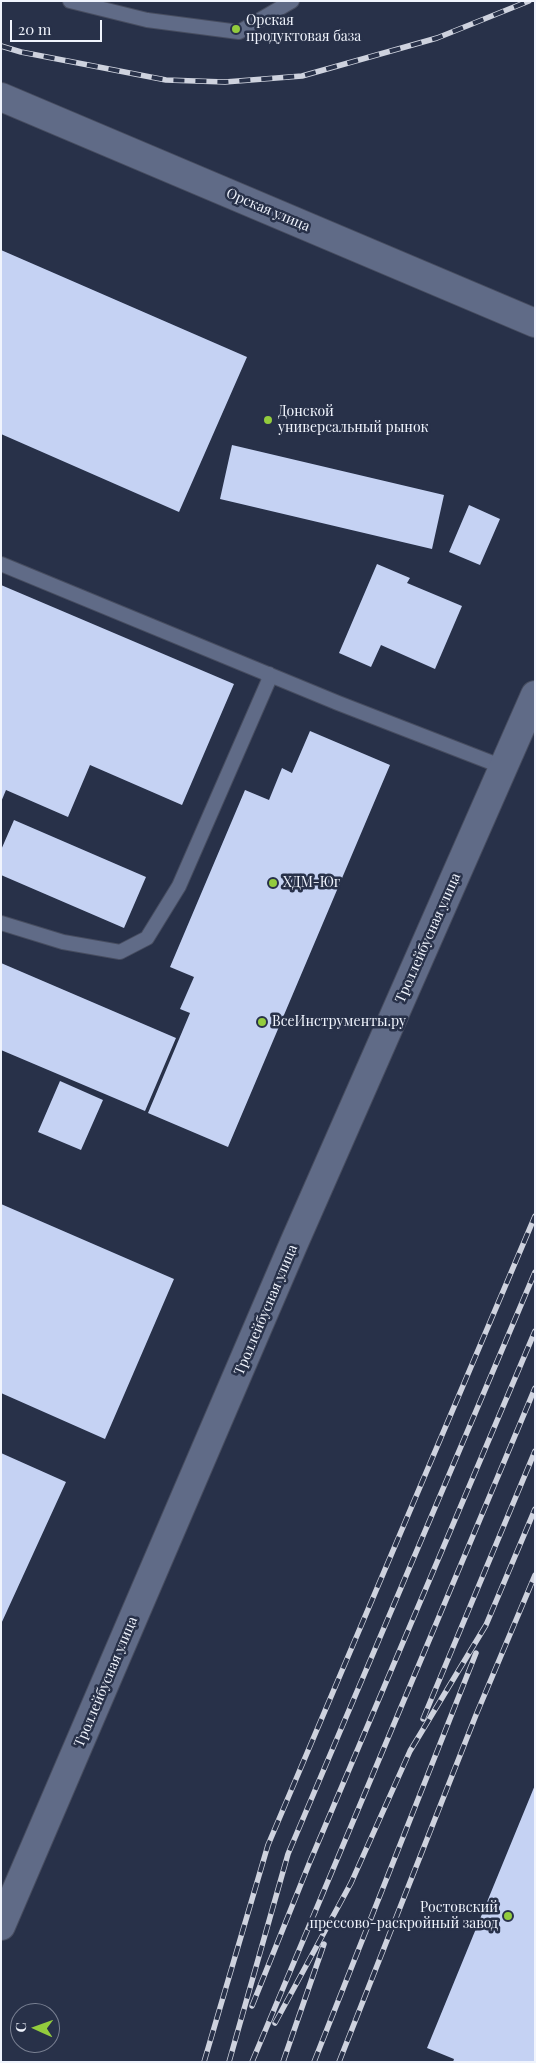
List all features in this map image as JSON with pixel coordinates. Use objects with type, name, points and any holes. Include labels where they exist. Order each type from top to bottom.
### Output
[{"type":"main road","name":"Орская улица","points":[[1,97],[535,323]]},
{"type":"main road","name":"Троллейбусная улица","points":[[1,1926],[290,1252],[535,695]]},
{"type":"lane","points":[[70,1],[148,20],[239,32],[292,1]]},
{"type":"lane","points":[[1,564],[269,674],[503,767]]},
{"type":"lane","points":[[1,923],[64,942],[120,952],[147,938],[179,886],[268,682],[269,674]]},
{"type":"building","points":[[1,250],[247,357],[179,512],[1,434]]},
{"type":"building","points":[[232,445],[444,495],[432,549],[220,499]]},
{"type":"building","points":[[469,505],[500,519],[480,565],[449,552]]},
{"type":"building","points":[[377,564],[410,578],[407,583],[462,606],[435,669],[381,645],[371,667],[339,653]]},
{"type":"building","points":[[1,585],[234,684],[182,805],[90,765],[68,817],[6,790],[1,802]]},
{"type":"building","name":"ХДМ-Юг","points":[[310,731],[390,765],[228,1147],[148,1113],[190,1013],[180,1009],[194,977],[170,967],[245,790],[269,800],[282,768],[292,773]]},
{"type":"building","points":[[14,820],[146,877],[124,928],[1,875],[1,850]]},
{"type":"building","points":[[1,963],[176,1038],[145,1111],[1,1050]]},
{"type":"building","points":[[60,1081],[103,1100],[81,1150],[38,1132]]},
{"type":"building","points":[[1,1204],[174,1279],[105,1439],[1,1393]]},
{"type":"building","points":[[1,1453],[66,1482],[1,1624]]},
{"type":"building","name":"Ростовский прессово-раскройный завод","points":[[535,1785],[535,2062],[453,2062],[454,2059],[427,2048]]},
{"type":"railway","points":[[1,46],[21,52],[166,80],[225,82],[302,76],[437,38],[529,1]]},
{"type":"railway","points":[[204,2062],[268,1845],[535,1216]]},
{"type":"railway","points":[[229,2062],[288,1854],[535,1272]]},
{"type":"railway","points":[[252,2006],[309,1864],[535,1331]]},
{"type":"railway","points":[[252,2062],[535,1388]]},
{"type":"railway","points":[[423,1719],[535,1451]]},
{"type":"railway","points":[[275,2023],[351,1883],[410,1751],[486,1625],[535,1509]]},
{"type":"railway","points":[[339,2062],[476,1715],[535,1575]]},
{"type":"railway","points":[[314,2062],[476,1653]]},
{"type":"railway","points":[[283,2062],[324,1944]]},
{"type":"place","name":"Орская продуктовая база","points":[[236,29]]},
{"type":"place","name":"Донской универсальный рынок","points":[[268,420]]},
{"type":"place","name":"ХДМ-Юг","points":[[273,883]]},
{"type":"place","name":"ВсеИнструменты.ру","points":[[262,1022]]},
{"type":"place","name":"Ростовский прессово-раскройный завод","points":[[508,1916]]}]
